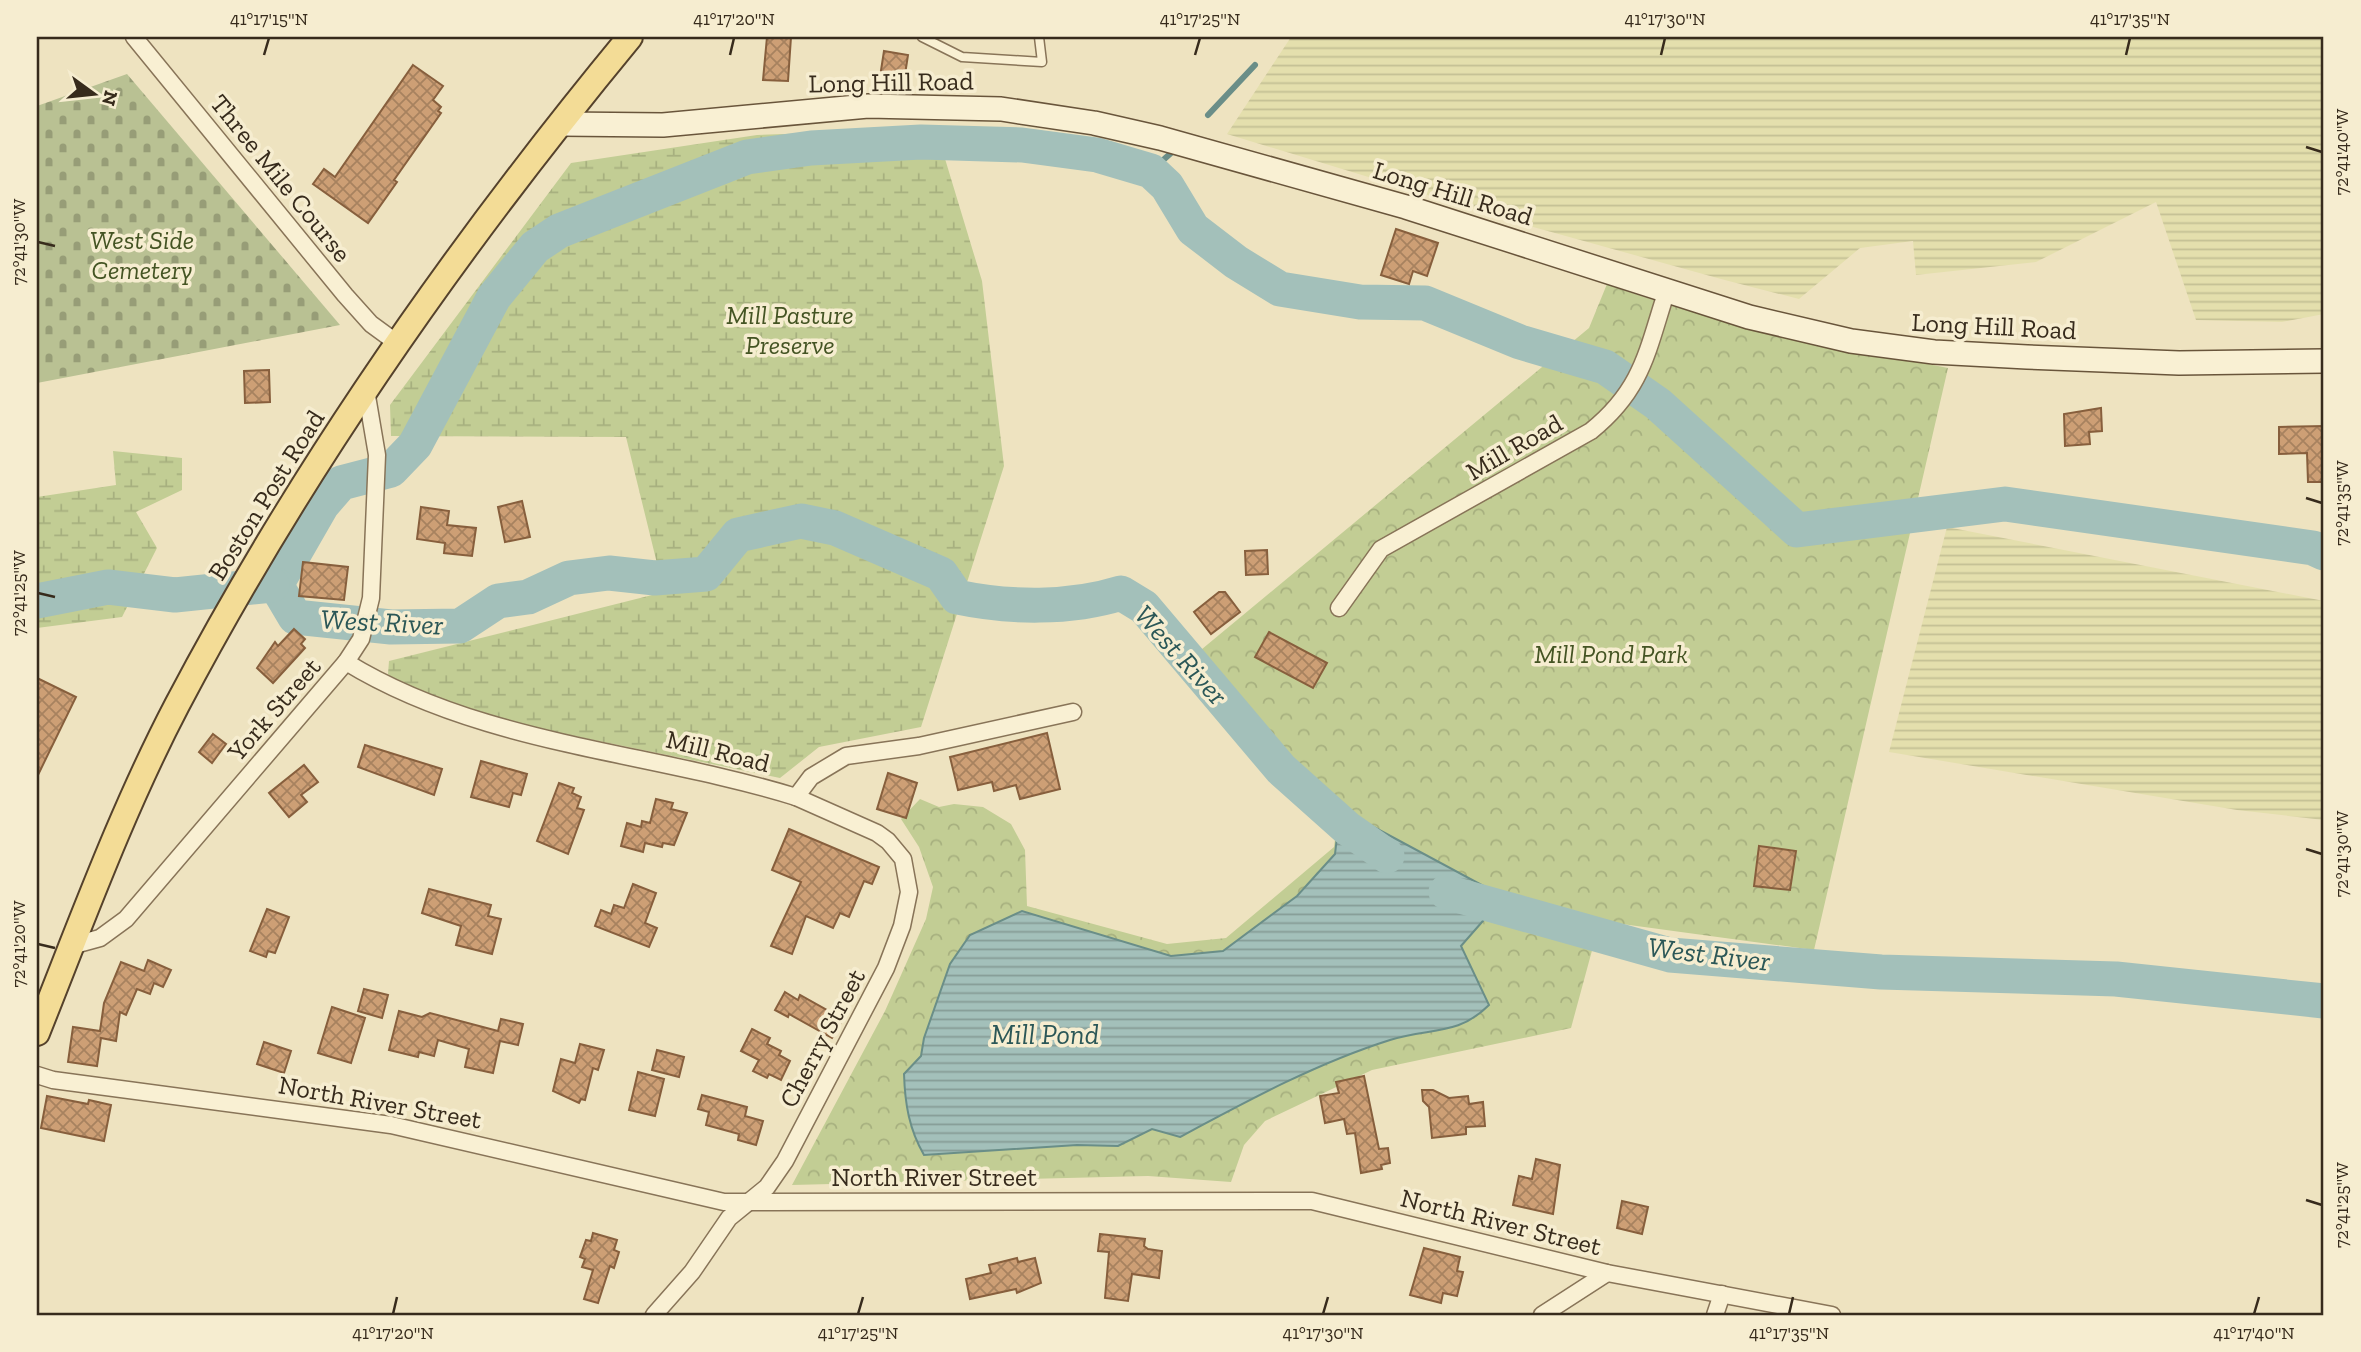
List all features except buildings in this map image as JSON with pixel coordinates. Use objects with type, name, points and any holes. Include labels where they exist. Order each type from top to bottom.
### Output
[{"type":"main road","name":"Boston Post Road","points":[[37,1033],[132,800],[176,707],[284,520],[397,343],[561,124],[630,37]]},
{"type":"street","name":"Three Mile Course","points":[[134,37],[345,295],[371,324],[397,343]]},
{"type":"street","name":"Long Hill Road","points":[[561,124],[653,126],[824,108],[909,105],[980,108],[1043,115],[1132,131],[1346,190],[1803,330],[1922,351],[2179,363],[2324,361]]},
{"type":"street","name":"Mill Road","points":[[1339,608],[1381,549],[1591,431],[1612,414],[1630,394],[1640,374],[1667,290]]},
{"type":"street","name":"York Street","points":[[71,946],[100,938],[126,919],[346,662],[361,639],[371,598],[377,455],[366,390]]},
{"type":"street","name":"Mill Road","points":[[346,662],[382,684],[469,717],[744,781],[796,797],[811,777],[846,756],[919,746],[1073,712]]},
{"type":"street","name":"Cherry Street","points":[[654,1315],[692,1272],[729,1218],[766,1187],[785,1161],[886,968],[902,926],[909,892],[903,859],[888,841],[877,833],[796,797]]},
{"type":"street","name":"North River Street","points":[[37,1075],[53,1080],[391,1125],[467,1141],[674,1193],[724,1202],[1311,1201],[1607,1273],[1832,1315]]},
{"type":"street","points":[[1542,1315],[1607,1273]]},
{"type":"street","points":[[1716,1315],[1722,1294]]},
{"type":"lane","points":[[922,37],[962,58],[1042,62],[1039,37]]},
{"type":"shaded area","points":[[1291,37],[2324,37],[2324,314],[2282,322],[2196,320],[2156,202],[2036,262],[1916,275],[1913,241],[1860,248],[1799,299],[1721,279],[1526,225],[1227,134]]},
{"type":"shaded area","points":[[1947,527],[2324,601],[2324,820],[2237,810],[1889,752]]},
{"type":"green space","name":"West Side Cemetery","points":[[127,74],[340,325],[37,383],[37,106]]},
{"type":"green space","name":"Mill Pasture Preserve","points":[[936,129],[982,281],[1004,466],[921,727],[819,747],[780,778],[540,729],[480,714],[396,683],[388,674],[389,661],[664,592],[626,437],[391,436],[390,405],[571,163],[757,135]]},
{"type":"green space","name":"Mill Pond Park","points":[[1607,284],[1733,323],[1948,368],[1814,950],[1600,921],[1571,1028],[1372,1070],[1265,1121],[1244,1145],[1231,1182],[1148,1176],[792,1185],[885,1011],[926,919],[933,887],[919,847],[901,819],[920,799],[939,807],[954,804],[983,807],[1011,824],[1025,850],[1027,906],[1167,944],[1226,938],[1334,847],[1337,824],[1288,782],[1184,664],[1589,328]]},
{"type":"green space","points":[[113,451],[182,458],[182,490],[136,512],[157,548],[122,617],[37,628],[37,497],[116,485]]},
{"type":"water","name":"Mill Pond","points":[[1357,818],[1493,891],[1489,914],[1461,946],[1489,1005],[1477,1015],[1454,1027],[1390,1040],[1309,1071],[1180,1137],[1152,1129],[1118,1146],[1077,1145],[924,1155],[909,1116],[904,1074],[921,1056],[924,1038],[950,964],[970,935],[1022,911],[1171,956],[1223,951],[1297,896],[1335,854],[1337,837]]},
{"type":"waterway","points":[[1208,115],[1255,65]]},
{"type":"waterway","points":[[276,585],[322,505],[341,483],[391,470],[415,445],[494,297],[535,247],[559,231],[747,157],[811,148],[921,142],[1022,145],[1097,155],[1151,171],[1167,186],[1193,229],[1236,262],[1280,289],[1360,302],[1425,303],[1520,342],[1605,367],[1658,404],[1797,530],[2005,504],[2313,548],[2324,553]]},
{"type":"waterway","points":[[1151,171],[1171,153]]},
{"type":"waterway","name":"West River","points":[[276,585],[295,617],[391,627],[460,626],[498,601],[528,597],[569,578],[609,573],[655,578],[706,574],[738,535],[801,521],[835,528],[941,574],[957,597],[1039,605],[1081,602],[1121,593],[1144,607],[1281,769],[1347,828],[1387,856]]},
{"type":"waterway","name":"West River","points":[[37,601],[108,587],[175,595],[272,585]]},
{"type":"waterway","name":"West River","points":[[1446,892],[1670,955],[1881,972],[2116,979],[2324,1001]]}]
